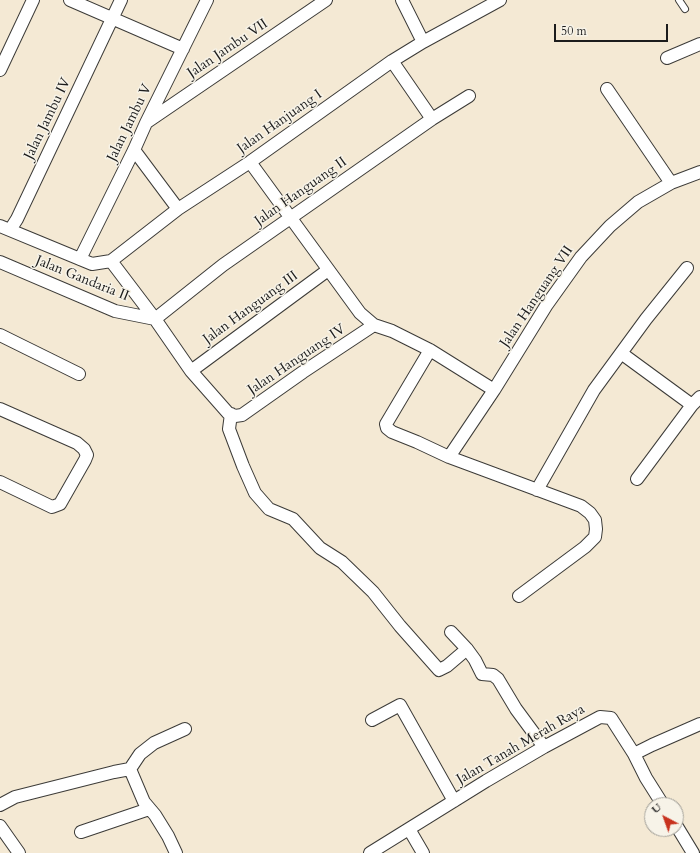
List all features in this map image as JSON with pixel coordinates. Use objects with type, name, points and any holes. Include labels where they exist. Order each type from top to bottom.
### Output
[{"type":"street","points":[[0,70],[33,0]]},
{"type":"street","points":[[70,0],[183,50]]},
{"type":"street","name":"Jalan Jambu IV","points":[[5,228],[17,219],[121,0]]},
{"type":"street","name":"Jalan Jambu V","points":[[80,259],[207,0]]},
{"type":"street","name":"Jalan Jambu VII","points":[[146,123],[326,0]]},
{"type":"street","points":[[402,0],[423,42]]},
{"type":"street","name":"Jalan Hanjuang I","points":[[5,228],[92,264],[111,261],[178,210],[250,162],[392,61],[423,42],[500,0]]},
{"type":"street","points":[[668,58],[700,44]]},
{"type":"street","points":[[392,61],[432,119]]},
{"type":"street","points":[[607,89],[671,183]]},
{"type":"street","name":"Jalan Hanguang II","points":[[155,319],[223,265],[432,119],[469,96]]},
{"type":"street","points":[[134,150],[178,210]]},
{"type":"street","points":[[250,162],[360,313],[374,325],[392,331],[430,350],[494,390]]},
{"type":"street","name":"Jalan Hanguang VII","points":[[449,457],[494,390],[546,306],[581,257],[610,226],[638,202],[671,183],[700,172]]},
{"type":"street","points":[[111,261],[155,319],[191,371],[233,415],[229,429],[243,466],[255,493],[269,509],[293,520],[320,548],[342,562],[373,592],[439,670],[447,666],[467,649]]},
{"type":"street","name":"Jalan Gandaria II","points":[[0,262],[115,311],[155,319]]},
{"type":"street","points":[[537,490],[594,390],[687,268]]},
{"type":"street","name":"Jalan Hanguang III","points":[[191,371],[328,270]]},
{"type":"street","name":"Jalan Hanguang IV","points":[[233,415],[242,415],[374,325]]},
{"type":"street","points":[[0,335],[79,374]]},
{"type":"street","points":[[430,350],[386,424],[387,428],[392,432],[449,457],[581,506],[590,513],[595,520],[595,537],[585,547],[519,596]]},
{"type":"street","points":[[621,353],[696,401],[637,479]]},
{"type":"street","points":[[0,409],[77,443],[84,449],[86,454],[85,460],[60,504],[52,507],[0,482]]},
{"type":"street","points":[[451,632],[467,649],[475,660],[482,674],[493,675],[498,679],[516,709],[544,747]]},
{"type":"street","points":[[372,720],[400,705],[454,801]]},
{"type":"street","name":"Jalan Tanah Merah Raya","points":[[370,853],[544,747],[600,717],[611,718],[634,754]]},
{"type":"street","points":[[658,797],[646,778],[634,754],[700,724]]},
{"type":"street","points":[[0,805],[15,798],[130,769],[140,754],[154,743],[185,729]]},
{"type":"street","points":[[130,769],[144,802],[155,815],[176,853]]},
{"type":"street","points":[[81,832],[149,809]]},
{"type":"street","points":[[0,826],[19,853]]},
{"type":"street","points":[[409,829],[423,853]]},
{"type":"street","points":[[683,837],[693,853]]},
{"type":"lane","points":[[679,0],[685,9]]}]
